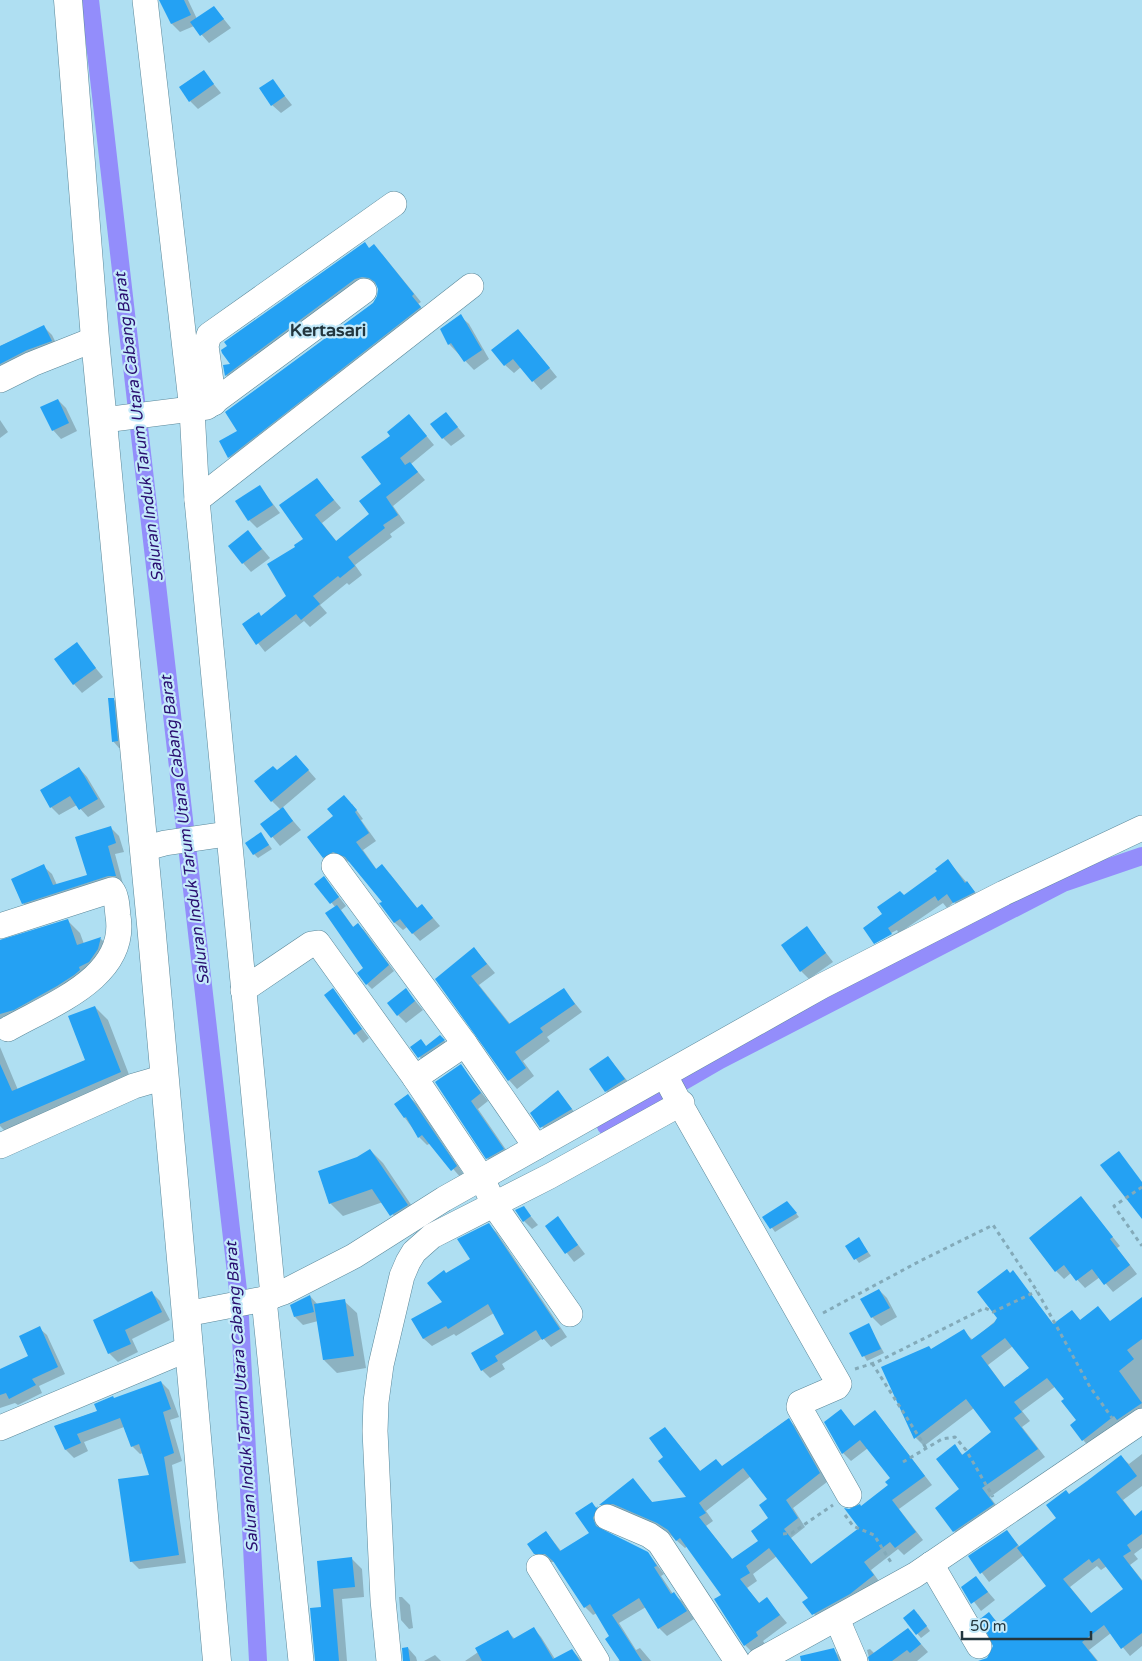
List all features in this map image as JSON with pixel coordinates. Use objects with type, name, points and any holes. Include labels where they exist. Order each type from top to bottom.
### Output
[{"type":"main road","points":[[68,0],[95,339],[111,418],[154,846],[135,928],[151,1081],[195,1312],[190,1348],[217,1661]]},
{"type":"street","points":[[145,0],[195,408],[197,500],[222,835],[243,990],[301,1661]]},
{"type":"street","points":[[195,408],[209,335],[394,204]]},
{"type":"street","points":[[197,500],[471,286]]},
{"type":"street","points":[[111,418],[195,408],[364,291]]},
{"type":"street","points":[[0,380],[32,364],[95,339]]},
{"type":"street","points":[[195,1312],[269,1298],[354,1256],[423,1226],[674,1093],[822,986],[1004,893],[1142,828]]},
{"type":"street","points":[[154,846],[222,835]]},
{"type":"street","points":[[334,866],[465,1044],[536,1147]]},
{"type":"street","points":[[0,926],[112,890],[135,928],[101,972],[66,996],[8,1029]]},
{"type":"street","points":[[243,990],[311,944],[318,943],[415,1078],[488,1192],[570,1314]]},
{"type":"street","points":[[415,1078],[465,1044]]},
{"type":"street","points":[[0,1146],[151,1081]]},
{"type":"street","points":[[488,1192],[536,1147],[674,1093]]},
{"type":"street","points":[[674,1093],[839,1384],[837,1387],[800,1403],[799,1407],[843,1499]]},
{"type":"street","points":[[384,1661],[389,1661],[383,1591],[375,1431],[376,1402],[381,1366],[402,1276],[414,1252],[423,1226]]},
{"type":"street","points":[[0,1428],[190,1348]]},
{"type":"street","points":[[759,1661],[903,1582],[1133,1428]]},
{"type":"street","points":[[608,1517],[659,1542],[737,1661]]},
{"type":"street","points":[[931,1564],[979,1646]]},
{"type":"street","points":[[539,1566],[597,1661]]},
{"type":"street","points":[[837,1619],[855,1661]]},
{"type":"path","points":[[1142,1187],[1114,1206],[1142,1246]]},
{"type":"path","points":[[804,1323],[991,1226],[998,1229],[1037,1291],[1090,1387],[1133,1428]]},
{"type":"path","points":[[836,1378],[872,1363],[985,1308],[993,1312],[1037,1291]]},
{"type":"path","points":[[872,1363],[926,1448]]},
{"type":"path","points":[[903,1462],[948,1437],[955,1437],[966,1450],[1004,1515]]},
{"type":"path","points":[[783,1534],[792,1533],[843,1499],[852,1526],[874,1535],[903,1582]]},
{"type":"building","points":[[159,0],[184,0],[191,15],[171,24]]},
{"type":"building","points":[[214,6],[224,19],[200,36],[190,22]]},
{"type":"building","points":[[204,70],[214,84],[189,102],[179,87]]},
{"type":"building","points":[[273,79],[285,96],[271,106],[259,88]]},
{"type":"building","points":[[365,242],[369,248],[374,244],[414,294],[412,296],[421,307],[228,458],[219,441],[237,431],[225,412],[373,303],[378,289],[375,282],[369,278],[355,279],[225,376],[223,365],[230,364],[221,350],[227,346],[224,342]]},
{"type":"building","points":[[461,314],[482,350],[464,362],[451,343],[448,345],[440,329]]},
{"type":"building","points":[[44,325],[52,341],[27,350],[0,364],[0,346]]},
{"type":"building","points":[[518,329],[550,368],[532,382],[513,359],[504,366],[491,350]]},
{"type":"building","points":[[58,399],[69,423],[52,431],[40,407]]},
{"type":"building","points":[[446,412],[458,427],[442,439],[430,424]]},
{"type":"building","points":[[409,414],[427,436],[400,458],[405,465],[410,462],[418,472],[386,497],[398,515],[383,525],[385,528],[348,557],[355,566],[340,578],[338,576],[313,596],[320,604],[301,620],[296,614],[256,645],[242,624],[259,612],[261,616],[286,596],[267,564],[295,547],[294,545],[303,539],[279,505],[317,478],[334,500],[315,515],[336,541],[369,514],[359,501],[381,484],[361,457],[390,436],[387,432]]},
{"type":"building","points":[[260,485],[273,505],[248,521],[235,501]]},
{"type":"building","points":[[248,530],[262,549],[242,564],[228,546]]},
{"type":"building","points":[[77,642],[96,668],[73,685],[54,659]]},
{"type":"building","points":[[108,698],[114,698],[118,741],[112,742]]},
{"type":"building","points":[[296,755],[309,770],[271,802],[254,781],[273,766],[277,770]]},
{"type":"building","points":[[79,767],[98,799],[79,810],[70,796],[50,808],[40,790]]},
{"type":"building","points":[[344,795],[357,810],[355,812],[369,833],[356,842],[376,869],[382,864],[417,908],[422,904],[433,918],[412,934],[400,919],[394,923],[379,903],[382,902],[345,857],[333,852],[323,858],[307,837],[333,816],[327,809]]},
{"type":"building","points":[[283,807],[293,821],[271,838],[260,824]]},
{"type":"building","points":[[111,826],[116,843],[108,846],[116,876],[108,876],[22,904],[11,879],[44,864],[53,885],[87,875],[75,837]]},
{"type":"building","points":[[261,832],[269,845],[253,855],[245,843]]},
{"type":"building","points":[[948,859],[965,883],[967,881],[975,892],[953,903],[947,894],[938,901],[935,896],[888,928],[892,934],[874,944],[863,928],[882,914],[877,907],[900,891],[904,895],[937,871],[935,869]]},
{"type":"building","points":[[324,876],[339,897],[330,904],[314,884]]},
{"type":"building","points":[[337,905],[353,927],[358,923],[389,965],[366,985],[357,973],[363,968],[325,913]]},
{"type":"building","points":[[68,919],[77,945],[101,937],[98,949],[89,962],[79,967],[80,970],[57,986],[14,1010],[0,1014],[0,940]]},
{"type":"building","points":[[807,926],[826,953],[800,972],[781,945]]},
{"type":"building","points":[[474,947],[487,964],[471,976],[509,1024],[564,988],[575,1004],[540,1028],[543,1032],[515,1052],[526,1068],[508,1081],[435,979]]},
{"type":"building","points":[[333,988],[362,1029],[354,1035],[324,995]]},
{"type":"building","points":[[406,988],[415,1001],[397,1016],[387,1003]]},
{"type":"building","points":[[95,1006],[121,1072],[0,1124],[0,1064],[12,1091],[85,1060],[68,1016]]},
{"type":"building","points":[[440,1035],[445,1040],[418,1058],[410,1047],[421,1039],[426,1046]]},
{"type":"building","points":[[608,1056],[625,1079],[605,1092],[589,1069]]},
{"type":"building","points":[[461,1064],[481,1093],[471,1101],[504,1149],[486,1159],[435,1082]]},
{"type":"building","points":[[558,1090],[572,1109],[540,1128],[530,1113]]},
{"type":"building","points":[[408,1094],[457,1166],[451,1171],[422,1135],[418,1138],[406,1117],[404,1118],[394,1104]]},
{"type":"building","points":[[370,1149],[408,1205],[390,1216],[372,1189],[329,1204],[318,1171],[357,1157]]},
{"type":"building","points":[[1119,1151],[1142,1182],[1142,1219],[1100,1165]]},
{"type":"building","points":[[1081,1196],[1113,1237],[1110,1239],[1130,1265],[1104,1285],[1092,1269],[1076,1281],[1064,1265],[1055,1272],[1029,1238]]},
{"type":"building","points":[[787,1201],[797,1213],[770,1229],[762,1217]]},
{"type":"building","points":[[524,1206],[531,1216],[523,1222],[515,1210]]},
{"type":"building","points":[[558,1216],[578,1245],[565,1254],[545,1226]]},
{"type":"building","points":[[489,1223],[560,1329],[542,1340],[536,1330],[495,1356],[498,1361],[481,1371],[471,1353],[504,1334],[488,1304],[448,1329],[446,1326],[423,1339],[411,1319],[442,1302],[427,1283],[444,1270],[446,1273],[470,1259],[457,1239]]},
{"type":"building","points":[[859,1237],[868,1252],[854,1260],[845,1246]]},
{"type":"building","points":[[1007,1269],[1010,1273],[1013,1270],[1053,1324],[1072,1310],[1080,1320],[1098,1306],[1110,1321],[1142,1297],[1142,1339],[1127,1350],[1134,1359],[1119,1371],[1142,1403],[1117,1420],[1114,1416],[1082,1441],[1070,1425],[1076,1420],[1061,1401],[1064,1399],[1047,1378],[1014,1402],[1022,1412],[1014,1418],[1038,1449],[982,1488],[994,1504],[953,1532],[935,1508],[959,1489],[936,1459],[955,1444],[962,1455],[991,1432],[966,1399],[914,1439],[881,1367],[929,1346],[931,1349],[964,1329],[971,1340],[994,1323],[997,1318],[977,1292]],"holes":[[[1005,1338],[1029,1368],[1004,1387],[981,1356]]]},
{"type":"building","points":[[879,1289],[890,1308],[871,1318],[860,1299]]},
{"type":"building","points":[[152,1291],[162,1312],[125,1330],[131,1344],[108,1354],[93,1320]]},
{"type":"building","points":[[310,1295],[314,1312],[294,1317],[290,1305]]},
{"type":"building","points":[[345,1299],[354,1356],[323,1360],[314,1304]]},
{"type":"building","points":[[869,1323],[881,1349],[862,1357],[849,1333]]},
{"type":"building","points":[[40,1326],[58,1367],[32,1379],[36,1385],[9,1399],[6,1393],[0,1395],[0,1369],[28,1356],[19,1336]]},
{"type":"building","points":[[161,1381],[171,1409],[163,1412],[174,1453],[164,1457],[179,1555],[130,1562],[118,1479],[149,1475],[139,1444],[131,1447],[120,1418],[77,1434],[81,1443],[65,1450],[54,1426],[97,1411],[94,1404],[113,1396],[114,1398]]},
{"type":"building","points":[[841,1409],[854,1426],[875,1410],[925,1476],[892,1500],[916,1532],[895,1548],[890,1542],[864,1562],[874,1575],[850,1594],[812,1615],[802,1602],[808,1598],[769,1548],[746,1566],[750,1573],[740,1579],[759,1603],[767,1597],[780,1615],[756,1632],[758,1636],[744,1646],[714,1599],[721,1595],[680,1538],[676,1541],[668,1530],[657,1523],[613,1504],[599,1505],[633,1478],[652,1502],[686,1497],[658,1461],[663,1457],[649,1438],[665,1427],[700,1471],[716,1459],[722,1466],[789,1418],[820,1473],[786,1500],[798,1518],[784,1529],[811,1564],[859,1528],[844,1508],[849,1509],[860,1504],[861,1506],[888,1485],[885,1482],[890,1478],[860,1440],[842,1454],[824,1422]],"holes":[[[743,1468],[767,1499],[759,1505],[768,1518],[751,1531],[758,1541],[732,1559],[699,1517],[706,1513],[699,1503]]]},
{"type":"building","points":[[1121,1455],[1137,1476],[1116,1492],[1135,1516],[1142,1510],[1142,1534],[1127,1545],[1131,1551],[1123,1556],[1142,1581],[1142,1633],[1121,1649],[1104,1625],[1082,1642],[1097,1661],[978,1661],[987,1658],[993,1646],[980,1619],[989,1612],[998,1624],[1046,1586],[1017,1548],[1056,1518],[1046,1505],[1066,1490],[1069,1494]],"holes":[[[1099,1558],[1123,1589],[1091,1613],[1063,1579],[1089,1559],[1092,1563]]]},
{"type":"building","points":[[592,1502],[596,1508],[598,1506],[593,1518],[596,1526],[648,1552],[657,1566],[654,1567],[671,1594],[674,1592],[687,1611],[658,1629],[639,1598],[612,1615],[642,1661],[620,1661],[605,1639],[609,1636],[590,1604],[584,1608],[553,1561],[545,1554],[534,1554],[527,1544],[546,1531],[560,1551],[589,1533],[575,1513]]},
{"type":"building","points":[[1007,1530],[1018,1545],[980,1574],[968,1556]]},
{"type":"building","points":[[352,1557],[355,1587],[333,1589],[339,1661],[315,1661],[310,1608],[321,1607],[317,1561]]},
{"type":"building","points":[[976,1576],[988,1592],[971,1604],[961,1587]]},
{"type":"building","points":[[914,1609],[927,1626],[916,1635],[903,1618]]},
{"type":"building","points":[[534,1627],[553,1659],[572,1649],[580,1661],[482,1661],[475,1648],[508,1630],[513,1639]]},
{"type":"building","points":[[908,1628],[921,1644],[910,1653],[907,1650],[892,1661],[869,1661],[868,1657]]},
{"type":"building","points":[[408,1647],[410,1661],[403,1661],[402,1648]]},
{"type":"building","points":[[834,1648],[839,1661],[801,1661],[800,1656]]},
{"type":"waterway","name":"Saluran Induk Tarum Utara Cabang Barat","points":[[90,0],[239,1299],[258,1661]]},
{"type":"waterway","points":[[606,1126],[720,1060],[1063,883],[1142,856]]},
{"type":"district","name":"Kertasari","points":[[328,330]]}]
